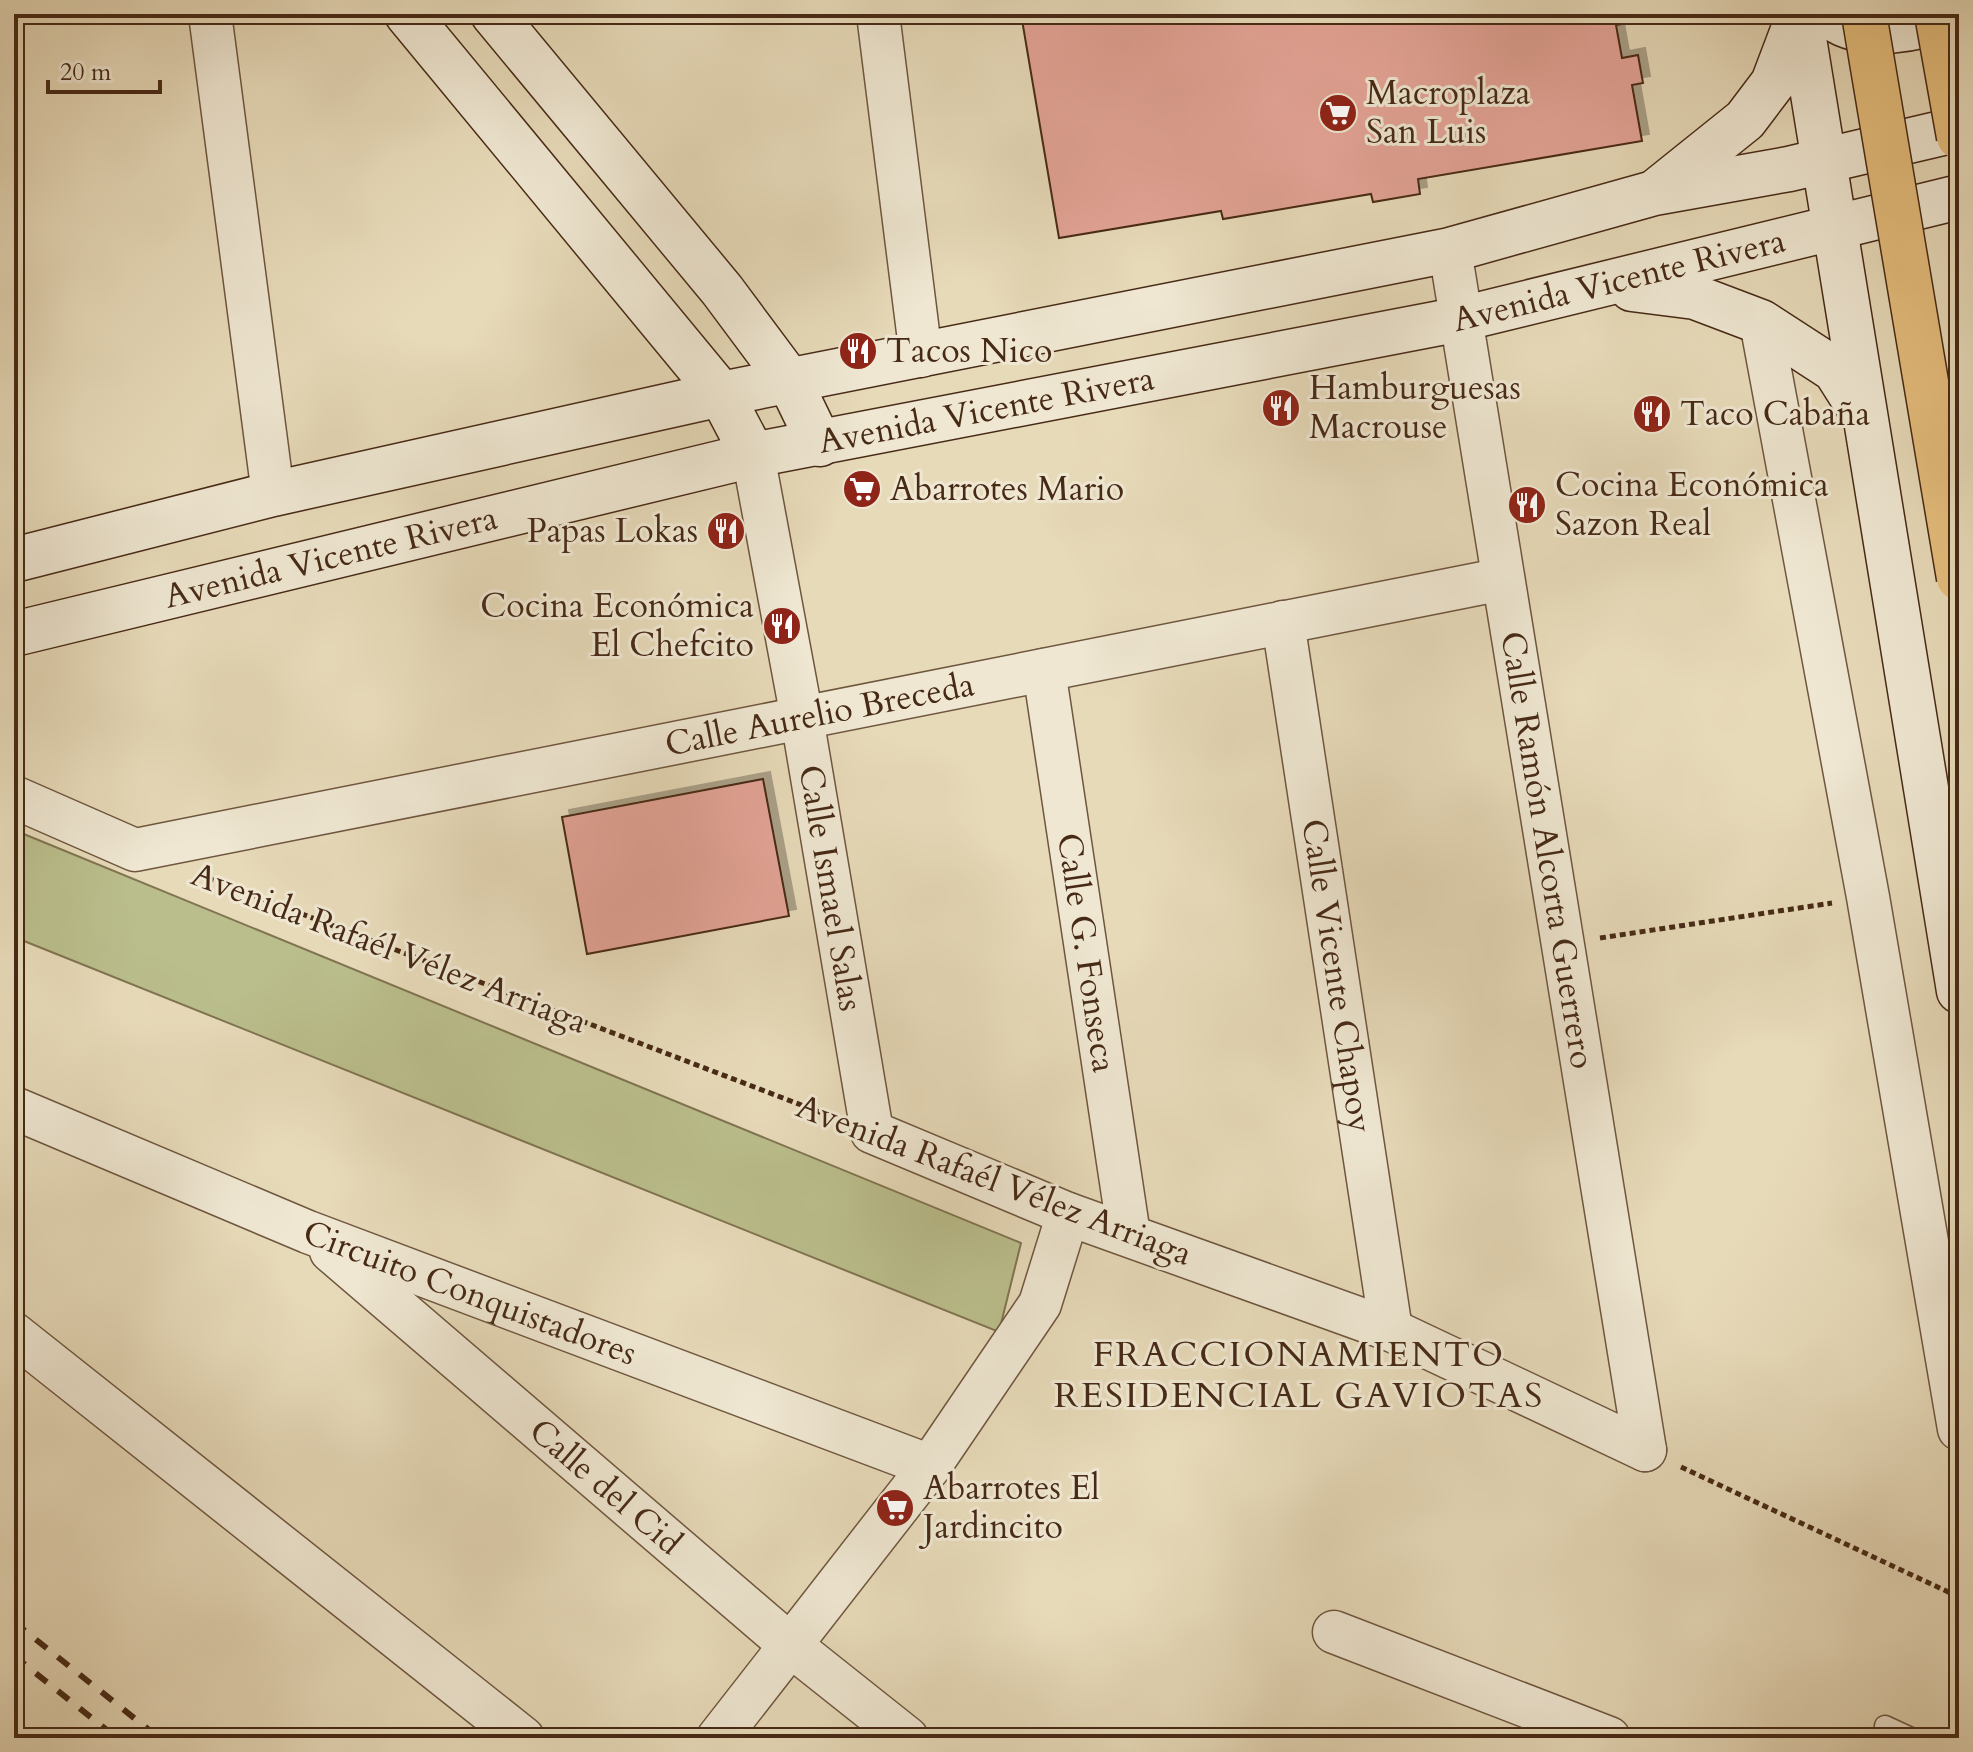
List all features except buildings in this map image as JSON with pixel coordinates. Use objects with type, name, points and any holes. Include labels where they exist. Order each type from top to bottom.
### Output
[{"type":"highway","points":[[1864,14],[1959,578]]},
{"type":"highway","points":[[1937,14],[1959,137]]},
{"type":"main road","points":[[407,14],[721,394],[753,455]]},
{"type":"main road","points":[[493,14],[722,290],[789,380],[820,444]]},
{"type":"main road","points":[[1800,14],[1959,991]]},
{"type":"main road","points":[[1654,193],[1745,120],[1773,83],[1800,14]]},
{"type":"main road","points":[[1828,14],[1833,19],[1878,33],[1929,26],[1959,14]]},
{"type":"main road","name":"Avenida Vicente Rivera","points":[[14,560],[273,494],[721,394],[1450,250],[1654,193],[1824,161],[1959,129]]},
{"type":"main road","name":"Avenida Vicente Rivera","points":[[14,634],[753,455],[1461,319],[1606,286],[1959,197]]},
{"type":"main road","points":[[1606,286],[1695,297],[1761,322],[1835,370],[1866,420]]},
{"type":"main road","points":[[669,328],[693,333],[710,326],[717,316],[722,290]]},
{"type":"street","points":[[210,14],[273,494]]},
{"type":"street","points":[[878,14],[921,356]]},
{"type":"street","name":"Calle Ramón Alcorta Guerrero","points":[[1450,250],[1645,1450]]},
{"type":"street","points":[[1761,322],[1868,897],[1959,1429]]},
{"type":"street","name":"Calle Ismael Salas","points":[[753,455],[802,718],[872,1132]]},
{"type":"street","name":"Calle Aurelio Breceda","points":[[14,797],[135,850],[1503,579]]},
{"type":"street","name":"Calle Vicente Chapoy","points":[[1283,622],[1391,1330]]},
{"type":"street","name":"Calle G. Fonseca","points":[[1044,670],[1129,1235]]},
{"type":"street","name":"Circuito Conquistadores","points":[[14,1108],[308,1232],[930,1466]]},
{"type":"street","name":"Avenida Rafaél Vélez Arriaga","points":[[872,1132],[1065,1221],[1129,1235],[1391,1330],[1645,1450]]},
{"type":"street","points":[[718,1738],[930,1466],[971,1407],[1040,1304],[1065,1221]]},
{"type":"street","name":"Calle del Cid","points":[[308,1232],[790,1645],[907,1738]]},
{"type":"street","points":[[14,1334],[523,1738]]},
{"type":"street","points":[[1334,1632],[1609,1738]]},
{"type":"lane","points":[[1885,1726],[1911,1738]]},
{"type":"path","name":"Avenida Rafaél Vélez Arriaga","points":[[194,873],[872,1132]]},
{"type":"path","points":[[1562,944],[1868,897]]},
{"type":"path","points":[[1645,1450],[1959,1597]]},
{"type":"green space","points":[[14,830],[1021,1243],[999,1332],[14,937]]},
{"type":"railway","points":[[14,1622],[159,1738]]},
{"type":"railway","points":[[14,1656],[117,1738]]},
{"type":"place","name":"Macroplaza San Luis","points":[[1338,113]]},
{"type":"place","name":"Tacos Nico","points":[[858,351]]},
{"type":"place","name":"Hamburguesas Macrouse","points":[[1281,408]]},
{"type":"place","name":"Taco Cabaña","points":[[1652,414]]},
{"type":"place","name":"Abarrotes Mario","points":[[862,489]]},
{"type":"place","name":"Cocina Económica Sazon Real","points":[[1527,505]]},
{"type":"place","name":"Papas Lokas","points":[[726,531]]},
{"type":"place","name":"Cocina Económica El Chefcito","points":[[782,626]]},
{"type":"place","name":"Abarrotes El Jardincito","points":[[895,1508]]},
{"type":"district","name":"FRACCIONAMIENTO RESIDENCIAL GAVIOTAS","points":[[1299,1374]]}]
